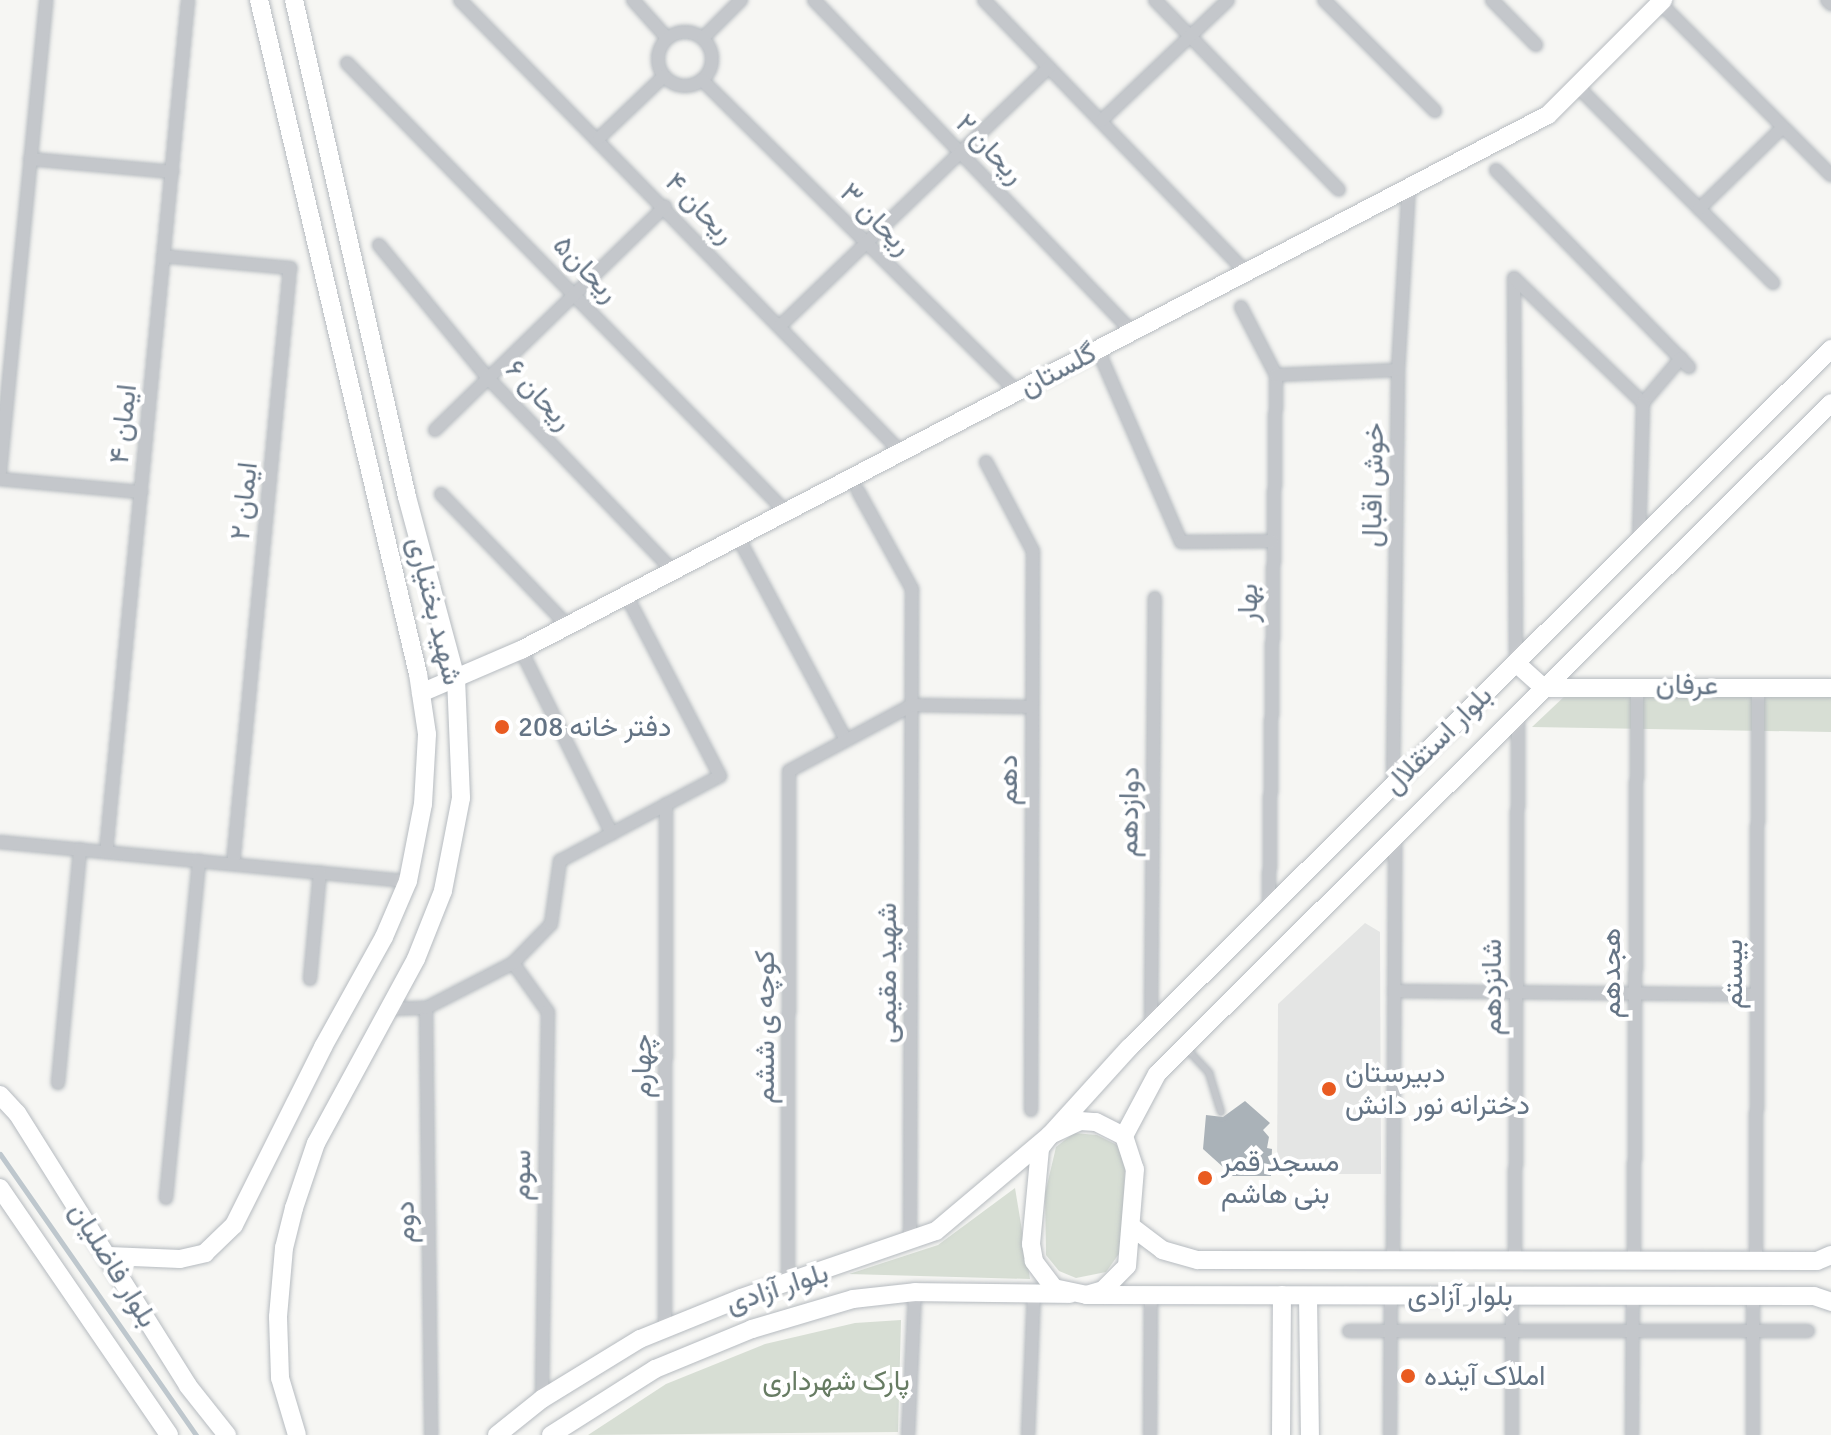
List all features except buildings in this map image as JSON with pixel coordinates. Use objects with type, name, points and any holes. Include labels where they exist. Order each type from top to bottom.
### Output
[{"type":"main road","name":"شهید بختیاری","points":[[109,1256],[180,1259],[205,1253],[234,1225],[323,1047],[384,937],[408,881],[423,804],[427,734],[421,693],[259,0]]},
{"type":"main road","name":"شهید بختیاری","points":[[294,0],[407,497],[456,678],[461,798],[443,891],[416,959],[316,1143],[284,1248],[280,1378],[297,1435]]},
{"type":"main road","name":"گلستان","points":[[421,693],[568,626],[1548,115],[1660,1]]},
{"type":"main road","points":[[271,49],[303,39]]},
{"type":"main road","name":"بلوار استقلال","points":[[1050,1135],[1151,1026],[1831,349]]},
{"type":"main road","name":"بلوار استقلال","points":[[1124,1136],[1157,1074],[1831,403]]},
{"type":"main road","points":[[1516,663],[1544,688]]},
{"type":"main road","name":"عرفان","points":[[1544,688],[1637,685],[1831,688]]},
{"type":"main road","name":"بلوار فاضلیان","points":[[0,1095],[109,1256],[188,1386],[227,1435]]},
{"type":"main road","points":[[1080,1121],[1096,1122],[1124,1136],[1135,1169],[1127,1266],[1110,1285],[1079,1295],[1042,1276],[1031,1244],[1035,1164],[1050,1135],[1080,1121]]},
{"type":"main road","name":"بلوار آزادی","points":[[497,1435],[542,1399],[665,1329],[936,1231],[1050,1135]]},
{"type":"main road","name":"بلوار فاضلیان","points":[[0,1188],[169,1435]]},
{"type":"main road","name":"بلوار آزادی","points":[[1132,1227],[1162,1250],[1198,1260],[1817,1261],[1831,1255]]},
{"type":"main road","name":"بلوار آزادی","points":[[551,1435],[655,1369],[752,1329],[853,1299],[915,1292],[1814,1296],[1831,1302]]},
{"type":"main road","points":[[1281,1435],[1282,1295]]},
{"type":"main road","points":[[1308,1296],[1310,1435]]},
{"type":"street","points":[[0,472],[46,0]]},
{"type":"street","name":"ایمان ۴","points":[[106,852],[188,0]]},
{"type":"street","name":"ریحان ۴","points":[[460,0],[599,138],[901,452]]},
{"type":"street","points":[[633,0],[667,38]]},
{"type":"street","points":[[703,38],[741,0]]},
{"type":"street","name":"ریحان ۲","points":[[814,0],[1132,332]]},
{"type":"street","points":[[984,0],[1246,272]]},
{"type":"street","points":[[1155,0],[1339,190]]},
{"type":"street","points":[[1101,121],[1228,0]]},
{"type":"street","points":[[1324,0],[1435,111]]},
{"type":"street","points":[[1492,0],[1536,45]]},
{"type":"street","points":[[1660,1],[1831,175]]},
{"type":"street","points":[[689,32],[703,38],[712,60],[702,80],[686,86],[664,76],[658,60],[667,38],[689,32]]},
{"type":"street","name":"ریحان۵","points":[[347,63],[786,512]]},
{"type":"street","points":[[780,326],[1049,67]]},
{"type":"street","points":[[599,138],[664,76]]},
{"type":"street","name":"ریحان ۳","points":[[702,80],[1017,392]]},
{"type":"street","points":[[1577,86],[1773,283]]},
{"type":"street","points":[[1699,209],[1783,127]]},
{"type":"street","points":[[30,159],[172,172]]},
{"type":"street","points":[[1496,170],[1685,362],[1643,403],[1639,540]]},
{"type":"street","name":"خوش اقبال","points":[[1393,785],[1398,370],[1409,187]]},
{"type":"street","points":[[435,430],[665,206]]},
{"type":"street","name":"ریحان ۶","points":[[379,245],[488,378],[673,571]]},
{"type":"street","name":"ایمان ۲","points":[[163,256],[290,268],[233,864]]},
{"type":"street","points":[[1516,663],[1514,278],[1643,403]]},
{"type":"street","name":"بهار","points":[[1241,307],[1276,375],[1269,908]]},
{"type":"street","points":[[1098,350],[1181,542],[1272,541]]},
{"type":"street","points":[[1276,375],[1398,370]]},
{"type":"street","name":"دهم","points":[[986,462],[1033,551],[1031,1110]]},
{"type":"street","points":[[0,479],[141,492]]},
{"type":"street","name":"شهید مقیمی","points":[[858,491],[912,589],[910,1241]]},
{"type":"street","points":[[441,494],[568,626]]},
{"type":"street","points":[[738,537],[846,740],[912,705],[1032,707]]},
{"type":"street","points":[[388,1009],[426,1008],[513,963],[551,924],[560,861],[720,776],[626,595]]},
{"type":"street","name":"دوازدهم","points":[[1151,1026],[1155,598]]},
{"type":"street","points":[[521,650],[612,834]]},
{"type":"street","name":"هجدهم","points":[[1634,1261],[1637,685]]},
{"type":"street","name":"بیستم","points":[[1756,1261],[1758,687]]},
{"type":"street","name":"شانزدهم","points":[[1515,1260],[1518,715]]},
{"type":"street","name":"کوچه ی ششم","points":[[788,1283],[789,771],[846,740]]},
{"type":"street","name":"چهارم","points":[[665,1329],[666,804]]},
{"type":"street","points":[[1393,1261],[1395,836]]},
{"type":"street","points":[[0,842],[408,881]]},
{"type":"street","points":[[58,1083],[80,849]]},
{"type":"street","points":[[166,1198],[199,861]]},
{"type":"street","points":[[310,979],[320,872]]},
{"type":"street","name":"سوم","points":[[513,963],[548,1012],[542,1399]]},
{"type":"street","points":[[1394,991],[1757,995]]},
{"type":"street","name":"دوم","points":[[426,1008],[431,1435]]},
{"type":"street","points":[[908,1435],[915,1292]]},
{"type":"street","points":[[1028,1435],[1034,1294]]},
{"type":"street","points":[[1150,1435],[1151,1295]]},
{"type":"street","points":[[1390,1435],[1391,1296]]},
{"type":"street","points":[[1512,1296],[1512,1435]]},
{"type":"street","points":[[1632,1435],[1633,1296]]},
{"type":"street","points":[[1753,1296],[1753,1435]]},
{"type":"street","points":[[1349,1331],[1808,1331]]},
{"type":"lane","points":[[1185,1046],[1209,1073],[1221,1112]]},
{"type":"shaded area","name":"دبیرستان دخترانه نور دانش","points":[[1365,923],[1380,932],[1381,1174],[1277,1174],[1278,1004]]},
{"type":"green space","points":[[1567,694],[1831,697],[1831,732],[1532,727]]},
{"type":"green space","points":[[1074,1133],[1097,1135],[1119,1146],[1125,1169],[1121,1251],[1106,1272],[1076,1278],[1059,1271],[1046,1255],[1045,1194],[1056,1147]]},
{"type":"green space","points":[[1015,1188],[1030,1279],[849,1274],[938,1245]]},
{"type":"green space","name":"پارک شهرداری","points":[[901,1320],[898,1432],[588,1435],[666,1384],[765,1344],[855,1323]]},
{"type":"waterway","points":[[0,1154],[196,1435]]},
{"type":"place","name":"دفتر خانه 208","points":[[502,727]]},
{"type":"place","name":"دبیرستان دخترانه نور دانش","points":[[1329,1089]]},
{"type":"place","name":"مسجد قمر بنی هاشم","points":[[1205,1178]]},
{"type":"place","name":"املاک آینده","points":[[1408,1376]]}]
